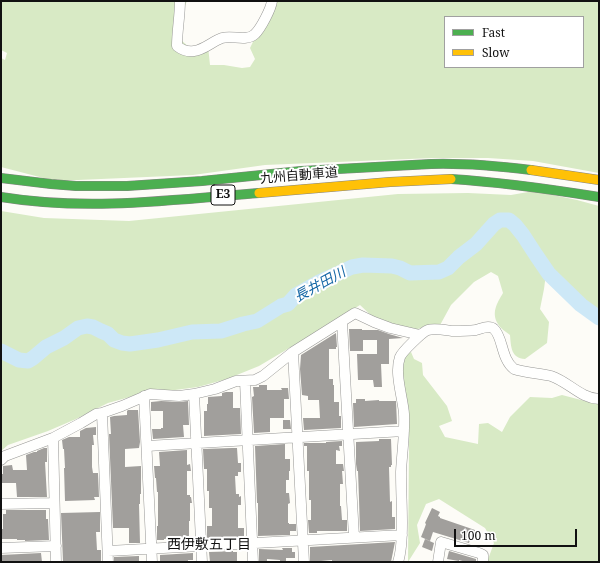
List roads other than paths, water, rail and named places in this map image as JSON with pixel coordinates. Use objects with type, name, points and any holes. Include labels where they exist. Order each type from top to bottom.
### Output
[{"type":"highway","name":"九州自動車道","points":[[1,178],[43,184],[87,187],[155,185],[302,171],[445,164],[488,166],[577,176],[599,180]]},
{"type":"highway","name":"九州自動車道","points":[[1,197],[42,202],[122,203],[445,179],[485,181],[537,187],[599,197]]},
{"type":"street","points":[[180,1],[177,46],[182,50],[196,51],[222,38],[244,38],[255,34],[268,13],[272,1]]},
{"type":"street","points":[[1,460],[5,456],[53,438],[96,414],[122,406],[150,394],[179,396],[194,394],[236,382],[255,380],[263,376],[293,352],[342,322],[355,312],[390,328],[420,335]]},
{"type":"street","points":[[342,322],[354,537]]},
{"type":"street","points":[[398,562],[401,554],[402,535],[401,471],[404,431],[404,413],[398,377],[399,364],[400,356],[420,335],[428,330],[460,331],[488,327],[492,328],[498,336],[506,359],[510,366],[514,369],[551,376],[565,382],[586,397],[599,400]]},
{"type":"street","points":[[293,352],[304,562]]},
{"type":"street","points":[[245,381],[253,562]]},
{"type":"street","points":[[194,394],[202,562]]},
{"type":"street","points":[[144,396],[152,562]]},
{"type":"street","points":[[102,413],[108,562]]},
{"type":"street","points":[[147,446],[404,431]]},
{"type":"street","points":[[53,438],[56,562]]},
{"type":"street","points":[[1,504],[54,503]]},
{"type":"street","points":[[108,551],[402,535]]},
{"type":"street","points":[[438,562],[441,542],[479,553],[483,555],[483,562]]},
{"type":"street","points":[[1,548],[56,546]]},
{"type":"waterway","name":"長井田川","points":[[1,351],[19,360],[28,361],[46,347],[64,338],[78,328],[87,326],[93,327],[108,334],[114,340],[130,344],[158,340],[192,332],[221,331],[257,321],[281,306],[288,304],[296,295],[319,282],[352,267],[363,265],[392,266],[410,273],[439,272],[448,268],[476,244],[494,224],[500,220],[509,220],[515,225],[549,274],[581,305],[599,318]]},
{"type":"district","name":"西伊敷五丁目","points":[[209,545]]}]
